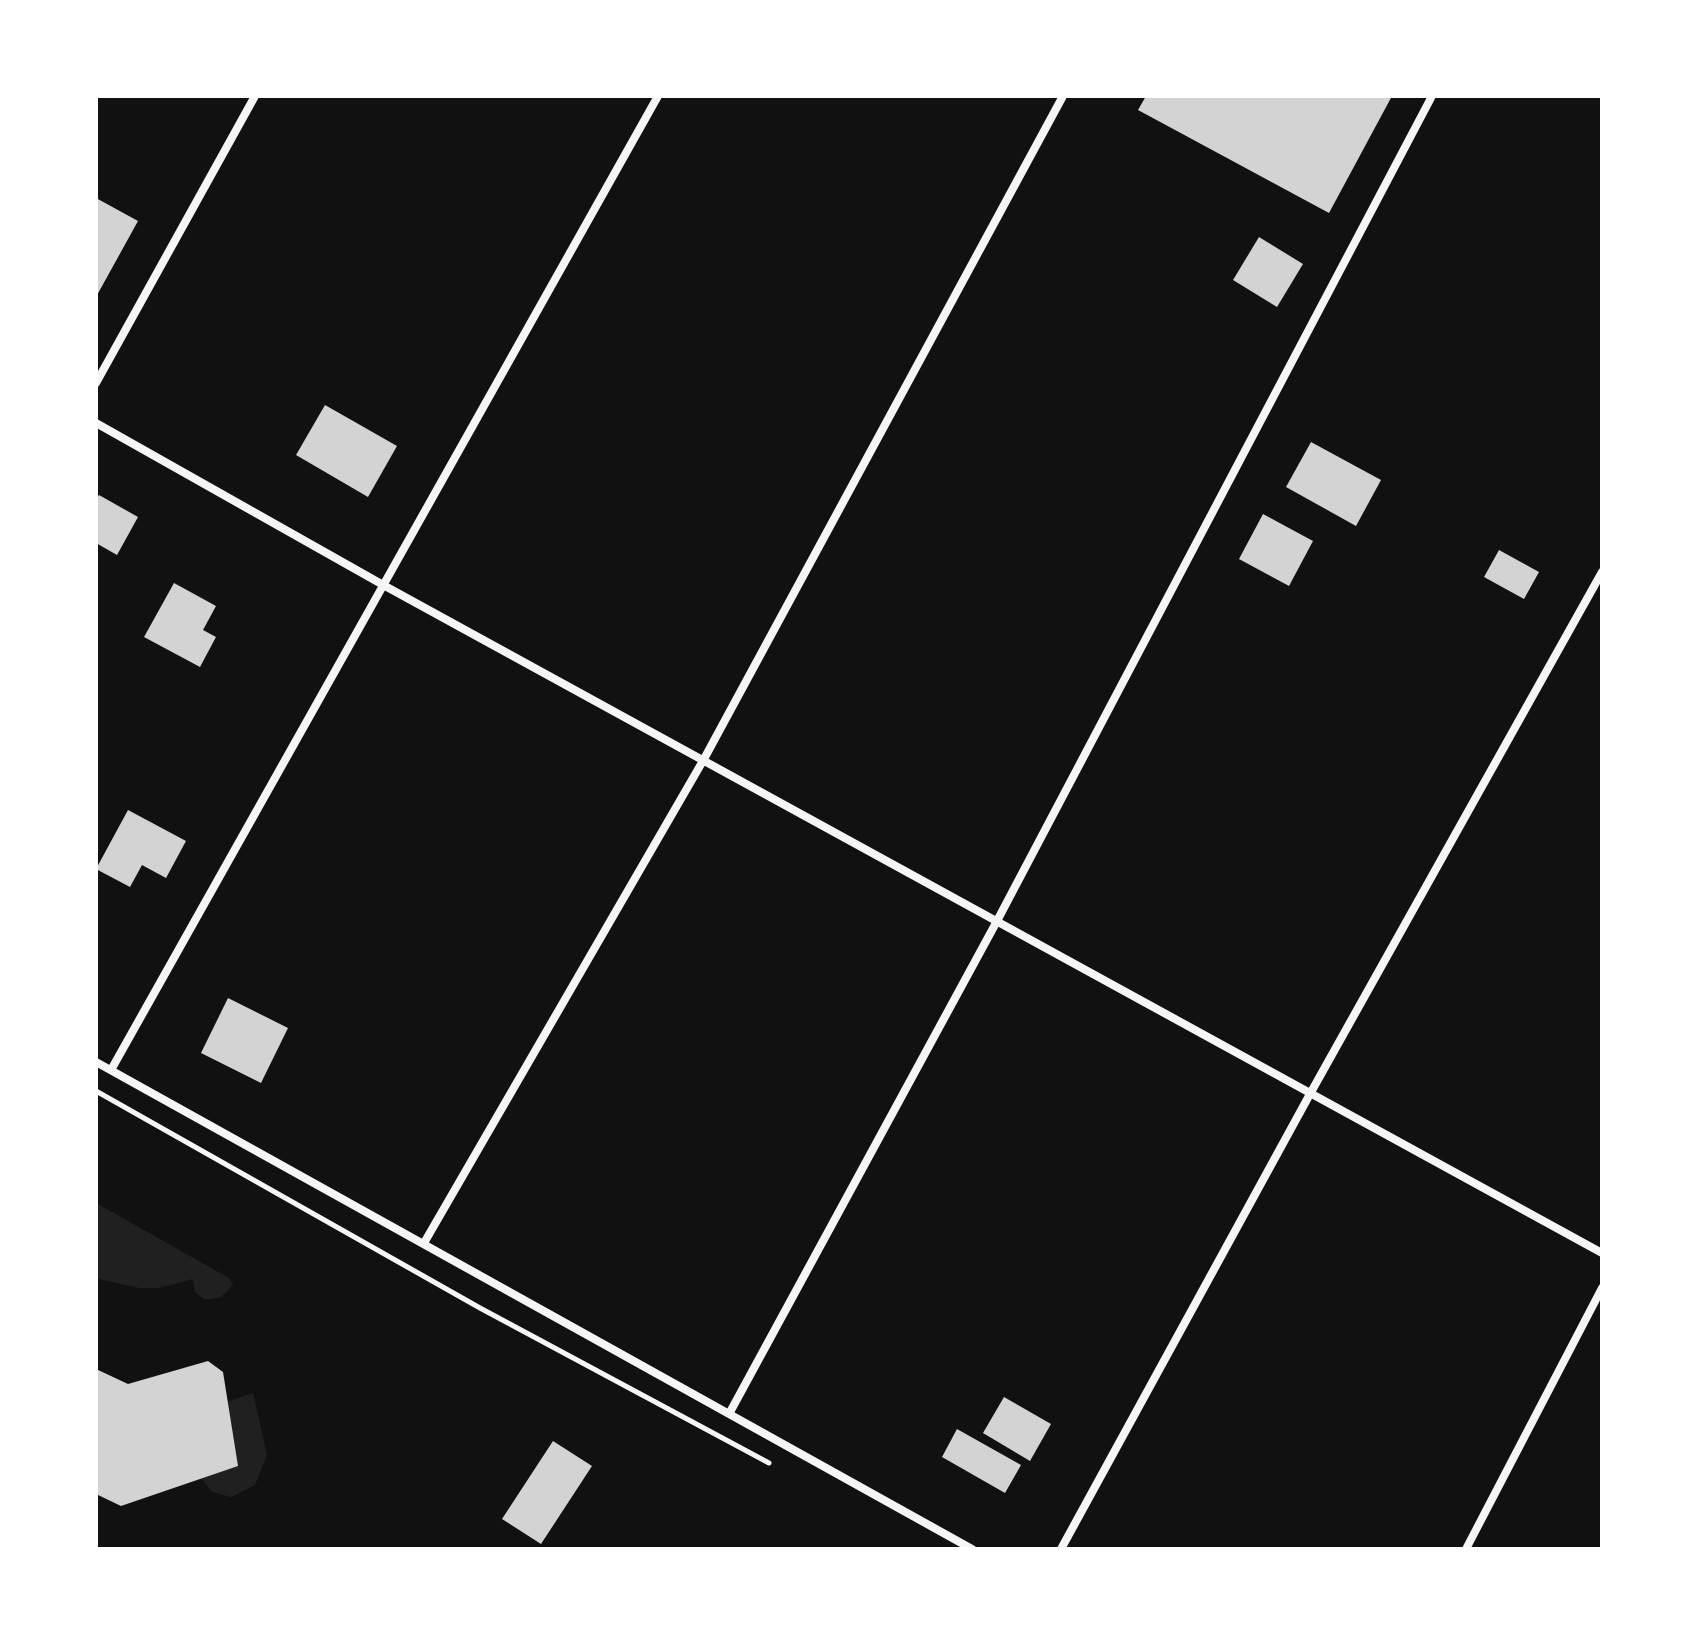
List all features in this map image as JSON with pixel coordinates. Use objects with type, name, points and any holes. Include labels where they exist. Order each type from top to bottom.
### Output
[{"type":"street","points":[[96,383],[255,96]]},
{"type":"street","points":[[111,1070],[658,96]]},
{"type":"street","points":[[424,1243],[704,759],[1063,96]]},
{"type":"street","points":[[729,1414],[997,921],[1432,96]]},
{"type":"street","points":[[96,423],[385,586],[1602,1253]]},
{"type":"street","points":[[1061,1549],[1310,1094],[1602,572]]},
{"type":"street","points":[[96,1062],[972,1549]]},
{"type":"street","points":[[1466,1549],[1602,1288]]},
{"type":"path","points":[[96,1091],[480,1308],[776,1467]]},
{"type":"shaded area","points":[[96,1203],[229,1278],[233,1285],[221,1297],[204,1299],[195,1292],[193,1279],[159,1288],[139,1288],[96,1278]]},
{"type":"shaded area","points":[[253,1393],[267,1455],[255,1485],[231,1497],[212,1492],[201,1478],[227,1402]]},
{"type":"building","points":[[1146,96],[1392,96],[1329,213],[1138,110]]},
{"type":"building","points":[[96,198],[138,221],[96,297]]},
{"type":"building","points":[[1259,237],[1303,264],[1277,307],[1233,280]]},
{"type":"building","points":[[325,405],[397,446],[368,497],[296,455]]},
{"type":"building","points":[[1311,442],[1381,480],[1356,526],[1286,487]]},
{"type":"building","points":[[99,495],[138,517],[117,555],[96,543],[96,500]]},
{"type":"building","points":[[1263,514],[1313,541],[1289,586],[1239,559]]},
{"type":"building","points":[[1499,550],[1539,572],[1524,599],[1484,577]]},
{"type":"building","points":[[174,583],[216,606],[203,630],[216,637],[200,667],[144,637]]},
{"type":"building","points":[[128,810],[186,841],[166,878],[142,865],[130,887],[96,869]]},
{"type":"building","points":[[228,998],[288,1028],[261,1083],[201,1053]]},
{"type":"building","points":[[208,1361],[223,1372],[238,1466],[121,1506],[96,1494],[96,1369],[128,1384]]},
{"type":"building","points":[[1004,1397],[1051,1424],[1030,1461],[983,1433]]},
{"type":"building","points":[[957,1429],[1021,1465],[1005,1493],[942,1457]]},
{"type":"building","points":[[553,1441],[592,1466],[541,1544],[502,1519]]}]
